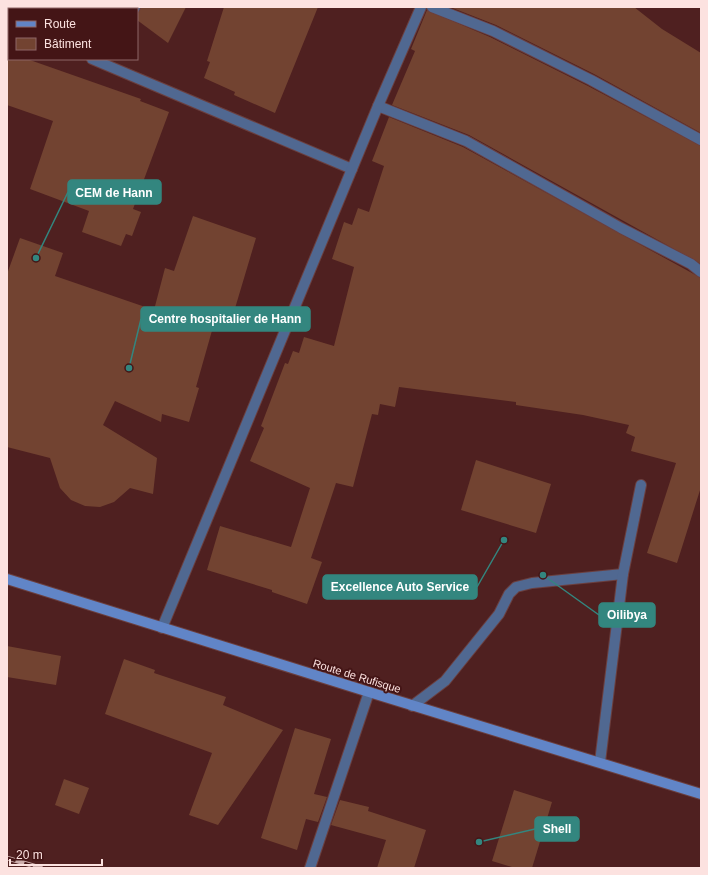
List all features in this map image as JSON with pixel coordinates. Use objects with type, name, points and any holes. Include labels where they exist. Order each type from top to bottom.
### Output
[{"type":"main road","name":"Route de Rufisque","points":[[7,579],[412,706],[701,794]]},
{"type":"street","points":[[162,628],[378,106],[421,7]]},
{"type":"street","points":[[432,7],[493,31],[591,80],[701,140]]},
{"type":"street","points":[[98,60],[109,62],[352,169]]},
{"type":"street","points":[[378,106],[466,141],[621,228],[691,264],[701,272]]},
{"type":"street","points":[[600,762],[623,574],[641,485]]},
{"type":"street","points":[[412,706],[445,681],[499,614],[509,594],[516,588],[532,583],[623,574]]},
{"type":"street","points":[[310,868],[369,692]]},
{"type":"building","points":[[141,7],[186,7],[168,43],[138,21],[138,13]]},
{"type":"building","points":[[224,7],[318,7],[275,113],[234,95],[235,92],[204,78],[210,62],[207,61]]},
{"type":"building","points":[[450,7],[634,7],[662,29],[701,53],[701,133],[594,74],[496,25]]},
{"type":"building","points":[[427,10],[490,37],[588,86],[701,146],[701,264],[469,135],[392,105],[415,51],[411,49]]},
{"type":"building","points":[[7,52],[8,60],[30,60],[141,99],[140,101],[169,112],[133,209],[141,212],[132,236],[126,234],[121,246],[82,232],[89,211],[30,189],[53,121],[7,105]]},
{"type":"building","points":[[389,117],[463,147],[701,278],[701,487],[677,563],[647,553],[676,463],[631,451],[635,437],[626,433],[629,425],[583,415],[516,405],[516,402],[399,387],[395,407],[380,404],[378,415],[372,414],[353,487],[336,483],[311,558],[322,562],[307,604],[272,592],[272,590],[207,570],[220,526],[291,547],[310,488],[250,461],[264,428],[261,426],[285,363],[288,364],[293,351],[299,353],[304,337],[334,346],[354,267],[332,259],[344,222],[352,225],[358,208],[369,212],[384,166],[372,161]]},
{"type":"building","points":[[193,216],[256,238],[233,315],[229,314],[226,324],[215,320],[196,387],[199,388],[189,422],[162,414],[161,422],[115,401],[103,425],[157,458],[153,494],[130,488],[114,502],[100,507],[85,506],[71,500],[60,488],[50,458],[7,447],[7,274],[20,238],[63,253],[55,276],[154,310],[165,268],[174,271]]},
{"type":"building","points":[[476,460],[551,484],[536,533],[461,510]]},
{"type":"building","points":[[7,646],[61,656],[56,685],[7,677]]},
{"type":"building","points":[[124,659],[155,670],[154,673],[226,697],[223,705],[283,730],[218,825],[189,815],[212,753],[105,714]]},
{"type":"building","points":[[295,728],[331,739],[314,794],[327,797],[318,822],[306,819],[297,850],[261,838]]},
{"type":"building","points":[[64,779],[89,788],[79,814],[55,805]]},
{"type":"building","points":[[514,790],[552,802],[532,868],[515,868],[492,861]]},
{"type":"building","points":[[340,800],[369,807],[368,811],[426,830],[414,868],[377,868],[386,840],[331,825]]},
{"type":"railway","points":[[7,858],[41,868]]},
{"type":"place","name":"CEM de Hann","points":[[36,258]]},
{"type":"place","name":"Centre hospitalier de Hann","points":[[129,368]]},
{"type":"place","name":"Excellence Auto Service","points":[[504,540]]},
{"type":"place","name":"Oilibya","points":[[543,575]]},
{"type":"place","name":"Shell","points":[[479,842]]}]
